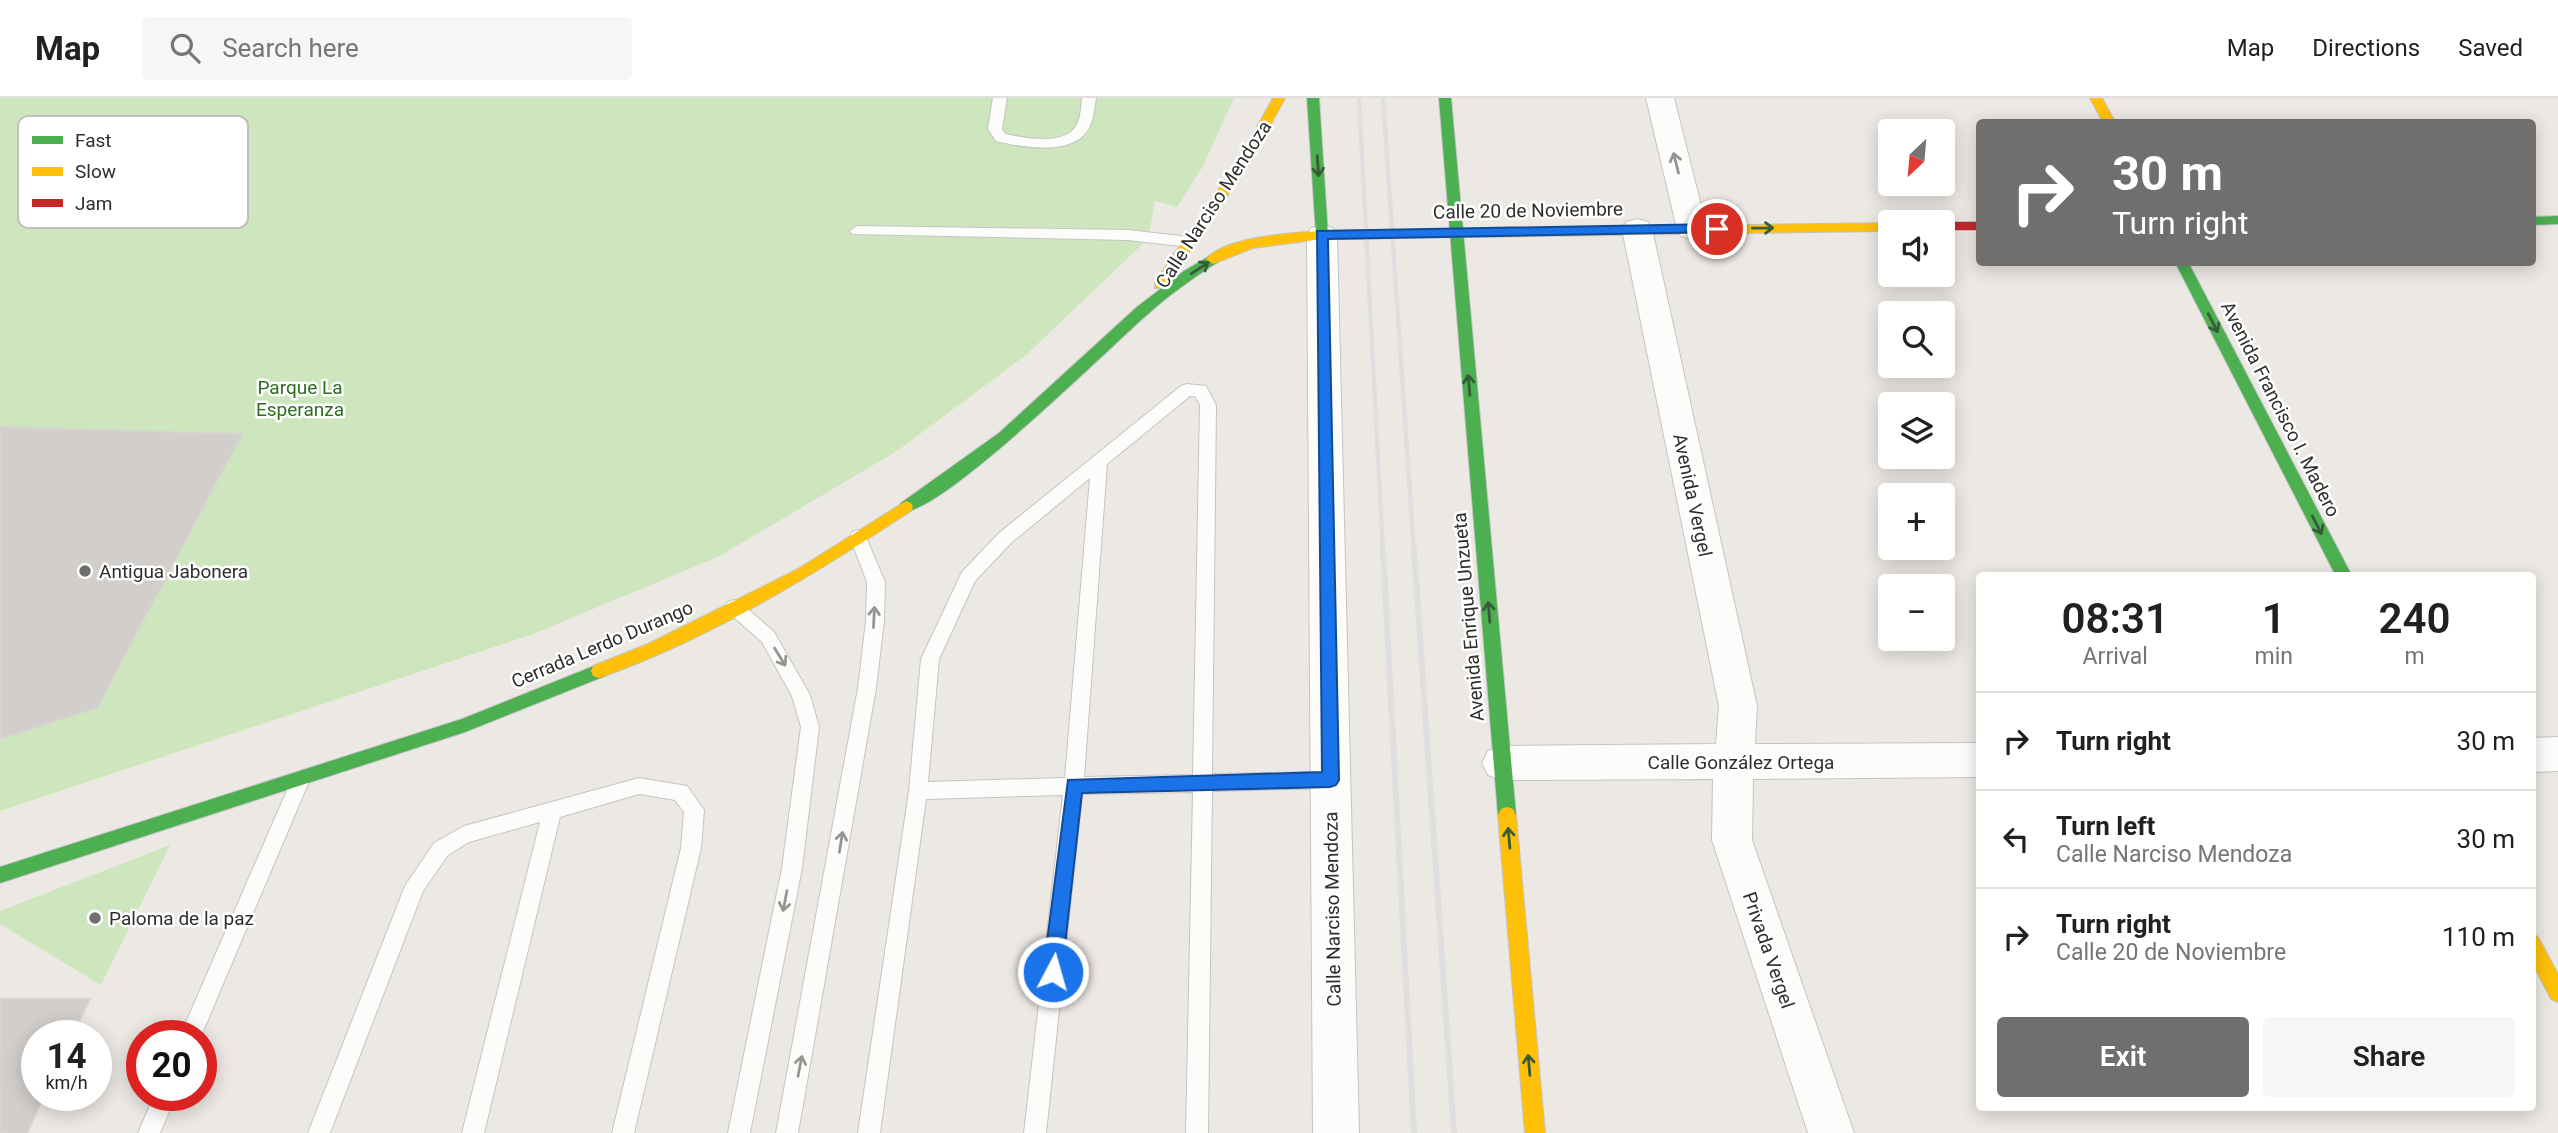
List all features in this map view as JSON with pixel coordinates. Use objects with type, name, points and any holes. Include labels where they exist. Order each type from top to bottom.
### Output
[{"type":"main road","name":"Calle Narciso Mendoza","points":[[1144,308],[1246,159],[1279,98]]},
{"type":"main road","name":"Calle Narciso Mendoza","points":[[1313,98],[1322,234]]},
{"type":"main road","name":"Avenida Enrique Unzueta","points":[[1445,98],[1535,1133]]},
{"type":"main road","points":[[2096,98],[2107,119]]},
{"type":"main road","points":[[2536,220],[2558,220]]},
{"type":"main road","points":[[1955,226],[1976,226]]},
{"type":"main road","name":"Calle 20 de Noviembre","points":[[1144,308],[1201,266],[1236,247],[1268,239],[1322,234],[1878,227]]},
{"type":"main road","name":"Avenida Francisco I. Madero","points":[[2184,266],[2341,572]]},
{"type":"main road","name":"Cerrada Lerdo Durango","points":[[0,875],[465,724],[654,649],[803,573],[940,485],[1034,412],[1144,308]]},
{"type":"main road","points":[[2536,951],[2558,993]]},
{"type":"street","points":[[1660,98],[1692,229]]},
{"type":"street","name":"Avenida Vergel","points":[[1637,229],[1738,706],[1733,762]]},
{"type":"street","name":"Calle Narciso Mendoza","points":[[1322,234],[1336,1133]]},
{"type":"street","points":[[2536,755],[2558,754]]},
{"type":"street","name":"Calle González Ortega","points":[[1502,763],[1976,760]]},
{"type":"street","name":"Privada Vergel","points":[[1733,762],[1732,840],[1831,1133]]},
{"type":"lane","points":[[1000,98],[995,129],[1001,138],[1053,142],[1071,138],[1082,128],[1089,98]]},
{"type":"lane","points":[[857,231],[1128,235],[1189,242]]},
{"type":"lane","points":[[869,1133],[918,791],[930,659],[968,577],[1005,538],[1187,390],[1200,390],[1208,405],[1197,1133]]},
{"type":"lane","points":[[1035,1133],[1074,785],[1098,462]]},
{"type":"lane","points":[[787,1133],[838,861],[867,688],[875,621],[876,582],[858,537]]},
{"type":"lane","points":[[734,607],[768,637],[801,695],[810,727],[792,868],[739,1133]]},
{"type":"lane","points":[[197,1020],[301,778]]},
{"type":"lane","points":[[918,791],[1330,780]]},
{"type":"lane","points":[[319,1133],[415,886],[441,849],[464,835],[639,786],[680,792],[694,810],[691,848],[623,1133]]},
{"type":"lane","points":[[473,1133],[552,812]]},
{"type":"lane","points":[[149,1133],[159,1111]]},
{"type":"green space","name":"Parque La Esperanza","points":[[0,98],[1234,98],[1203,166],[1177,207],[1155,201],[1148,239],[1027,354],[897,451],[718,557],[533,634],[0,811]]},
{"type":"green space","points":[[170,845],[101,985],[0,924],[0,911]]},
{"type":"building","name":"Antigua Jabonera","points":[[0,427],[242,434],[97,708],[0,739]]},
{"type":"building","points":[[0,999],[90,999],[80,1020],[21,1020],[21,1111],[37,1111],[27,1133],[0,1133]]},
{"type":"railway","points":[[1359,98],[1383,552]]},
{"type":"railway","points":[[1383,98],[1414,552]]},
{"type":"railway","points":[[1383,550],[1414,1133]]},
{"type":"railway","points":[[1414,550],[1454,1133]]},
{"type":"traffic: fast","points":[[1313,98],[1322,235]]},
{"type":"traffic: fast","points":[[1445,98],[1507,815]]},
{"type":"traffic: fast","points":[[2536,221],[2558,220]]},
{"type":"traffic: fast","points":[[906,507],[956,474],[1004,437],[1142,311],[1213,259]]},
{"type":"traffic: fast","points":[[2183,266],[2342,572]]},
{"type":"traffic: fast","points":[[0,875],[465,725],[599,671]]},
{"type":"traffic: slow","points":[[1160,285],[1246,159],[1279,98]]},
{"type":"traffic: slow","points":[[2096,98],[2107,119]]},
{"type":"traffic: slow","points":[[1213,259],[1253,244],[1322,235],[1878,227]]},
{"type":"traffic: slow","points":[[599,671],[654,649],[803,573],[906,507]]},
{"type":"traffic: slow","points":[[1507,815],[1535,1133]]},
{"type":"traffic: slow","points":[[2536,951],[2558,993]]},
{"type":"traffic: jam","points":[[1955,226],[1976,226]]},
{"type":"place","name":"Antigua Jabonera","points":[[85,571]]},
{"type":"place","name":"Paloma de la paz","points":[[95,918]]},
{"type":"route","points":[[1053,972],[1074,785],[1330,780],[1322,234],[1717,229]]}]
